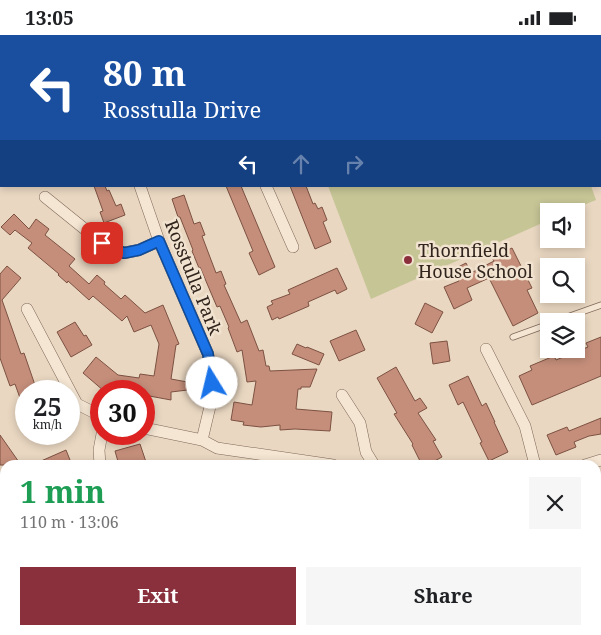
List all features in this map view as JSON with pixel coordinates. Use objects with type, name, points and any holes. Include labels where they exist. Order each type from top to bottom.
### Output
[{"type":"street","name":"Rosstulla Park","points":[[140,187],[159,241],[208,354],[212,398],[202,440]]},
{"type":"street","points":[[266,187],[293,247]]},
{"type":"street","points":[[45,197],[102,243],[124,253],[139,250],[159,241]]},
{"type":"street","points":[[27,309],[76,403],[90,410]]},
{"type":"street","points":[[486,349],[525,426],[534,460]]},
{"type":"street","points":[[342,395],[360,423],[366,452],[371,460]]},
{"type":"street","points":[[155,430],[202,440],[218,448],[299,460]]},
{"type":"street","points":[[100,445],[100,460]]},
{"type":"lane","points":[[578,313],[601,305]]},
{"type":"lane","points":[[513,337],[540,327]]},
{"type":"shaded area","name":"Thornfield House School","points":[[328,187],[591,187],[596,200],[585,204],[540,203],[540,224],[371,299]]},
{"type":"building","points":[[94,187],[105,187],[107,191],[109,190],[116,206],[121,204],[125,215],[104,223],[100,212],[103,211]]},
{"type":"building","points":[[226,187],[241,187],[275,267],[259,275],[249,253],[253,251]]},
{"type":"building","points":[[290,187],[306,187],[313,204],[315,203],[318,209],[322,207],[327,220],[323,222],[331,242],[315,249]]},
{"type":"building","points":[[184,195],[194,224],[200,222],[205,235],[202,236],[216,273],[221,271],[226,284],[224,285],[241,323],[247,320],[259,351],[263,350],[266,366],[269,366],[270,371],[317,369],[310,387],[298,389],[296,409],[332,412],[330,431],[280,430],[280,425],[261,427],[243,425],[244,422],[231,420],[234,402],[252,405],[256,381],[247,382],[242,350],[237,352],[220,306],[217,307],[192,251],[180,217],[178,217],[172,199]]},
{"type":"building","points":[[14,214],[29,229],[36,219],[49,229],[45,235],[75,259],[69,266],[89,284],[97,275],[121,299],[125,295],[145,313],[163,305],[179,344],[176,345],[171,379],[204,385],[204,388],[171,392],[171,400],[155,397],[155,380],[91,380],[83,373],[96,357],[118,375],[139,378],[140,374],[154,376],[159,344],[151,325],[134,332],[127,316],[122,321],[93,296],[89,300],[28,248],[32,243],[15,230],[10,235],[1,227]]},
{"type":"building","points":[[512,248],[532,288],[527,290],[538,313],[513,326],[489,278],[467,288],[472,300],[454,309],[444,287],[459,281],[454,269],[466,263],[471,273],[494,261],[492,258]]},
{"type":"building","points":[[7,266],[21,278],[2,300],[21,354],[24,353],[33,380],[15,380],[15,384],[10,386],[0,358],[0,274]]},
{"type":"building","points":[[337,268],[347,289],[337,294],[335,290],[308,302],[309,306],[279,319],[278,317],[272,320],[267,307],[273,304],[271,301],[290,294],[288,290]]},
{"type":"building","points":[[425,303],[443,312],[432,333],[415,324]]},
{"type":"building","points":[[75,322],[92,345],[71,357],[57,332]]},
{"type":"building","points":[[356,330],[365,350],[339,361],[330,341]]},
{"type":"building","points":[[601,337],[601,376],[532,405],[519,376],[532,370],[530,366],[549,358],[555,358],[556,360],[561,358],[585,358],[585,348],[588,347],[586,343]]},
{"type":"building","points":[[447,341],[450,361],[433,364],[430,343]]},
{"type":"building","points":[[297,344],[324,354],[319,365],[292,354]]},
{"type":"building","points":[[396,367],[415,401],[420,398],[427,408],[418,413],[436,440],[433,441],[442,457],[436,460],[420,460],[413,444],[394,414],[397,413],[377,378]]},
{"type":"building","points":[[468,376],[482,406],[486,403],[508,452],[488,460],[463,402],[458,405],[449,385]]},
{"type":"building","points":[[601,418],[601,434],[574,442],[576,447],[556,455],[547,435],[567,427],[569,431]]},
{"type":"building","points":[[0,435],[18,460],[0,460]]},
{"type":"building","points":[[140,445],[145,460],[118,460],[115,451]]},
{"type":"building","points":[[66,450],[70,460],[43,460]]},
{"type":"place","name":"Thornfield House School","points":[[408,260]]},
{"type":"route","points":[[102,243],[124,253],[139,250],[159,241],[208,354],[212,383]]}]
